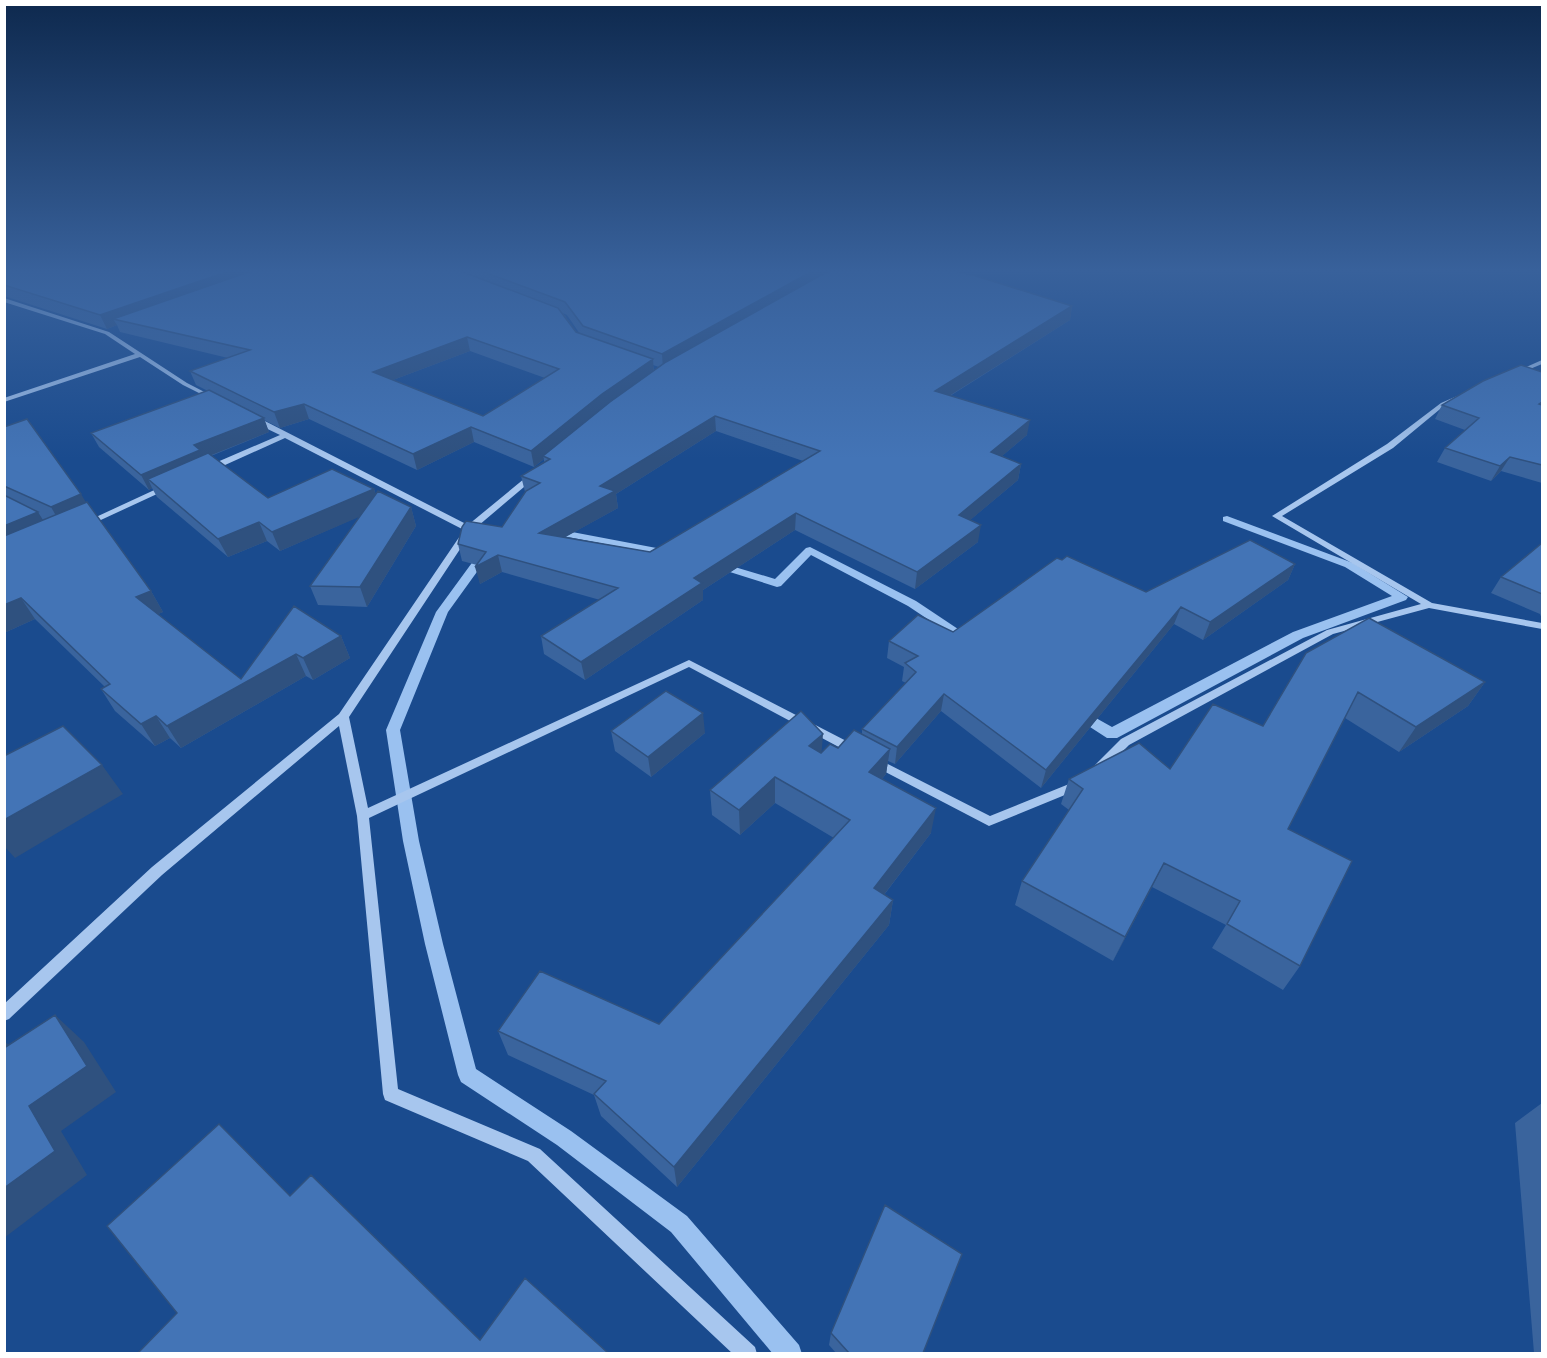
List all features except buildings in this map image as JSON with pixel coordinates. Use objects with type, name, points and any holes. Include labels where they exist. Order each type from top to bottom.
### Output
[{"type":"street","points":[[107,333],[185,384],[225,405]]},
{"type":"street","points":[[4,400],[140,355]]},
{"type":"street","points":[[1509,376],[1542,362]]},
{"type":"street","points":[[1465,395],[1443,404],[1390,446],[1276,516],[1429,605],[1542,626]]},
{"type":"street","points":[[246,415],[469,529]]},
{"type":"street","points":[[201,472],[286,435]]},
{"type":"street","points":[[4,1014],[157,871],[343,717],[469,529],[538,471]]},
{"type":"street","points":[[74,528],[180,482]]},
{"type":"street","points":[[363,816],[689,663],[989,821],[1089,778],[1125,742],[1330,632],[1429,605]]},
{"type":"street","points":[[343,717],[363,816],[391,1094],[534,1155],[748,1353]]},
{"type":"waterway","points":[[1078,713],[1112,734],[1298,635],[1402,597],[1349,565],[1227,519]]},
{"type":"waterway","points":[[551,531],[667,553]]},
{"type":"waterway","points":[[718,565],[777,583],[810,550],[872,581],[970,641]]},
{"type":"waterway","points":[[486,551],[442,612],[393,730],[411,841],[434,944],[468,1075],[564,1138],[679,1224],[790,1354]]}]
